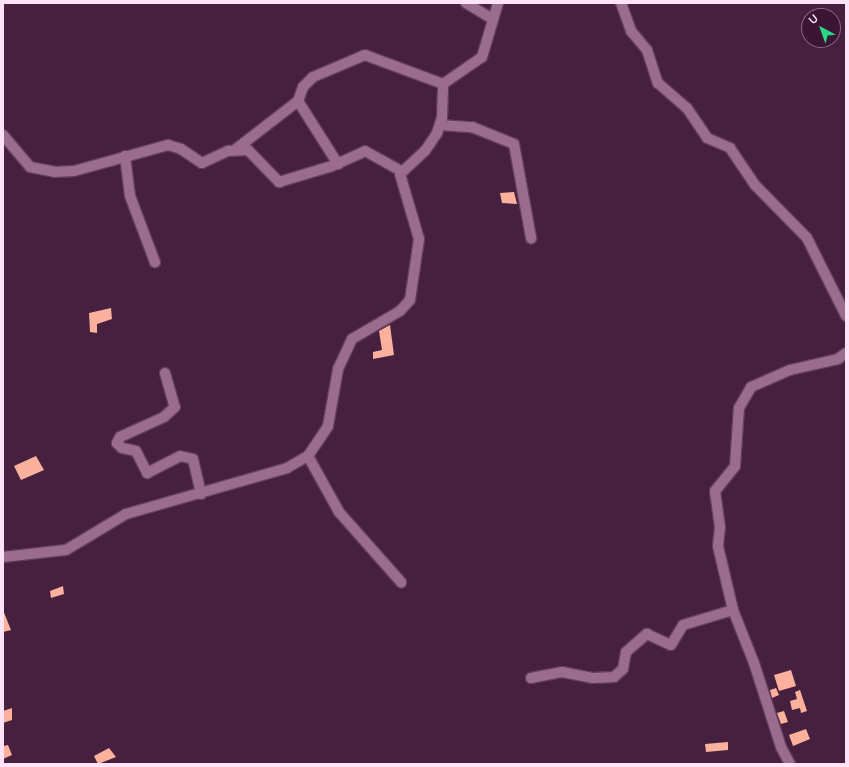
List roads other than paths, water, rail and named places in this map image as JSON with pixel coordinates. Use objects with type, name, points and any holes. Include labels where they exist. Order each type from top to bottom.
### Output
[{"type":"street","points":[[466,3],[493,19]]},
{"type":"street","points":[[443,84],[482,57],[498,3]]},
{"type":"street","points":[[621,3],[631,31],[647,50],[658,83],[687,108],[707,138],[730,148],[755,185],[807,238],[846,316]]},
{"type":"street","points":[[3,135],[36,170],[65,172],[168,145],[204,163],[236,149],[298,101],[303,87],[312,77],[365,55],[443,84]]},
{"type":"street","points":[[3,557],[66,550],[126,514],[201,494],[287,468],[308,456],[328,426],[338,369],[352,339],[400,311],[410,300],[419,239],[399,181],[401,171],[425,151],[440,126],[443,84]]},
{"type":"street","points":[[298,101],[338,164]]},
{"type":"street","points":[[440,126],[472,127],[514,144],[531,238]]},
{"type":"street","points":[[236,149],[253,153],[279,182],[338,164],[365,151],[401,171]]},
{"type":"street","points":[[125,156],[130,196],[154,262]]},
{"type":"street","points":[[790,764],[781,747],[754,663],[733,610],[718,546],[720,527],[714,496],[717,486],[736,464],[738,408],[751,387],[761,380],[838,359],[846,353]]},
{"type":"street","points":[[164,373],[175,407],[164,417],[120,437],[117,443],[122,448],[136,451],[147,473],[180,456],[193,459],[201,494]]},
{"type":"street","points":[[308,456],[339,512],[401,582]]},
{"type":"street","points":[[530,678],[562,672],[593,678],[614,677],[623,669],[626,652],[648,634],[671,644],[683,625],[733,610]]}]
